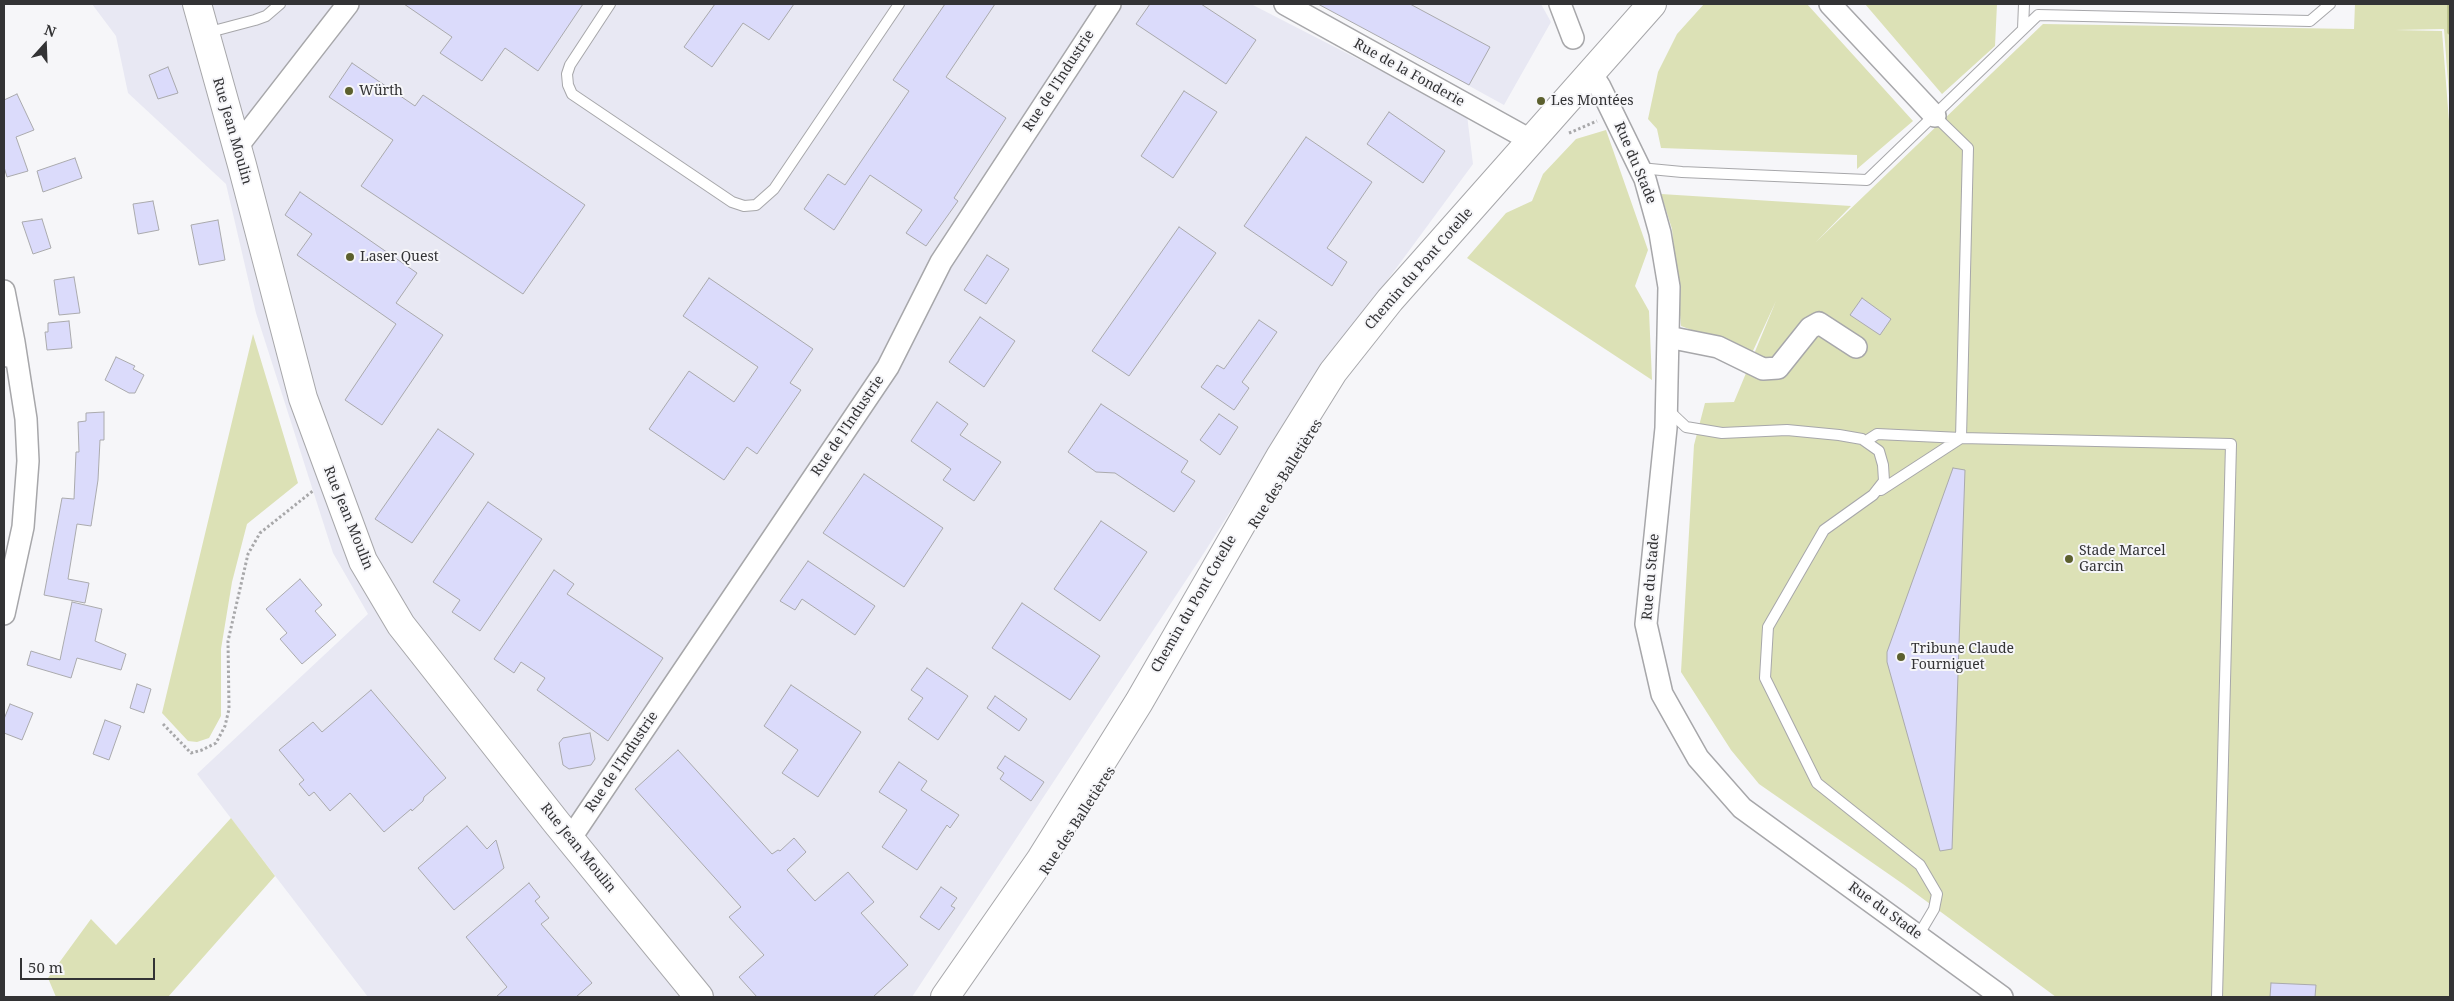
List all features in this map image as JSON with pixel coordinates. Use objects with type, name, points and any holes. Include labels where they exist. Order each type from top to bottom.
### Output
[{"type":"street","name":"Rue Jean Moulin","points":[[197,4],[237,148],[302,398],[363,561],[396,618],[570,839],[699,997]]},
{"type":"street","points":[[237,148],[348,4]]},
{"type":"street","name":"Rue de l'Industrie","points":[[570,839],[888,367],[940,262],[1110,4]]},
{"type":"street","name":"Rue de la Fonderie","points":[[1285,4],[1532,141]]},
{"type":"street","points":[[1560,4],[1573,38]]},
{"type":"street","points":[[1595,69],[1652,4]]},
{"type":"street","points":[[1830,4],[1934,116]]},
{"type":"street","name":"Chemin du Pont Cotelle","points":[[945,997],[1041,859],[1134,710],[1270,474],[1333,372],[1390,300],[1595,69]]},
{"type":"street","name":"Rue du Stade","points":[[1595,69],[1640,168],[1653,203],[1662,242],[1669,287],[1666,408],[1646,624],[1662,694],[1698,758],[1742,808],[2002,997]]},
{"type":"street","points":[[4,291],[26,419],[28,461],[23,527],[4,614]]},
{"type":"street","points":[[1668,337],[1718,347],[1763,369],[1778,368],[1810,328],[1819,323],[1856,347]]},
{"type":"street","points":[[4,366],[14,342]]},
{"type":"lane","points":[[205,33],[266,16],[280,4]]},
{"type":"lane","points":[[610,4],[570,65],[567,79],[572,94],[732,202],[744,206],[756,205],[774,188],[899,4]]},
{"type":"lane","points":[[2023,29],[2024,4]]},
{"type":"lane","points":[[1640,168],[1682,172],[1867,180],[2038,15],[2310,21],[2330,4]]},
{"type":"lane","points":[[1934,116],[1968,148],[1961,438]]},
{"type":"lane","points":[[1666,408],[1686,426],[1722,433],[1787,430],[1839,435],[1866,441],[1879,451],[1883,465],[1884,481],[1873,495]]},
{"type":"lane","points":[[1866,441],[1877,434],[1961,438],[2231,444],[2217,997]]},
{"type":"lane","points":[[1918,936],[1934,910],[1937,894],[1920,866],[1817,783],[1765,678],[1768,626],[1824,530],[1873,495],[1961,438]]},
{"type":"path","points":[[1569,129],[1564,135],[1615,115]]},
{"type":"path","points":[[163,724],[191,753],[202,750],[216,742],[225,726],[229,709],[228,641],[248,554],[260,533],[330,477]]},
{"type":"shaded area","points":[[92,4],[1251,4],[1467,115],[1473,164],[1313,381],[1202,556],[912,997],[368,997],[197,774],[368,614],[333,553],[256,313],[226,184],[128,93],[116,36]]},
{"type":"shaded area","points":[[1320,4],[1541,4],[1551,22],[1504,105]]},
{"type":"green space","points":[[1704,4],[1807,4],[1913,121],[1857,169],[1857,155],[1661,148],[1657,129],[1648,119],[1658,72],[1677,34]]},
{"type":"green space","points":[[1865,4],[1997,4],[1995,46],[1942,94]]},
{"type":"green space","name":"Stade Marcel Garcin","points":[[2355,4],[2450,4],[2450,109],[2444,29],[2395,30],[2442,31],[2450,134],[2450,997],[2056,997],[1903,884],[1759,784],[1731,750],[1681,672],[1694,445],[1705,403],[1734,402],[1776,301],[1752,353],[1681,326],[1672,229],[1661,194],[1851,206],[1816,242],[2043,24],[2354,29]]},
{"type":"green space","points":[[1606,130],[1648,250],[1635,286],[1649,311],[1652,380],[1467,258],[1506,213],[1532,201],[1543,174],[1576,139]]},
{"type":"green space","points":[[253,334],[298,483],[247,524],[232,582],[221,649],[221,716],[209,738],[197,742],[188,741],[162,713]]},
{"type":"green space","points":[[231,818],[275,876],[168,997],[56,997],[48,978],[91,919],[116,945]]},
{"type":"building","points":[[404,4],[583,4],[538,71],[505,48],[482,81],[440,53],[452,37]]},
{"type":"building","points":[[715,4],[794,4],[769,40],[743,23],[712,67],[684,47]]},
{"type":"building","points":[[945,4],[995,4],[946,77],[1006,118],[954,198],[958,201],[926,246],[906,233],[922,210],[870,175],[834,230],[804,209],[828,174],[845,185],[909,91],[893,80]]},
{"type":"building","points":[[1150,4],[1201,4],[1256,40],[1226,84],[1136,24]]},
{"type":"building","points":[[1318,4],[1410,4],[1490,47],[1469,85]]},
{"type":"building","points":[[352,63],[415,106],[423,95],[585,205],[523,294],[361,186],[393,140],[329,97]]},
{"type":"building","points":[[168,67],[178,93],[158,99],[149,75]]},
{"type":"building","points":[[1184,91],[1217,112],[1173,178],[1141,156]]},
{"type":"building","points":[[17,94],[34,130],[16,137],[28,171],[7,177],[4,167],[4,100]]},
{"type":"building","points":[[1389,112],[1445,151],[1423,183],[1367,144]]},
{"type":"building","points":[[1306,137],[1372,182],[1327,248],[1347,262],[1332,286],[1244,226]]},
{"type":"building","points":[[75,158],[82,178],[43,192],[37,171]]},
{"type":"building","points":[[300,192],[417,273],[396,303],[443,335],[382,425],[345,400],[396,324],[297,255],[312,234],[285,215]]},
{"type":"building","points":[[153,201],[159,230],[138,234],[133,204]]},
{"type":"building","points":[[42,219],[51,248],[33,254],[22,222]]},
{"type":"building","points":[[218,220],[225,260],[199,265],[191,225]]},
{"type":"building","points":[[1179,227],[1216,253],[1129,376],[1092,351]]},
{"type":"building","points":[[987,255],[1009,269],[986,304],[964,290]]},
{"type":"building","points":[[74,277],[80,313],[59,315],[54,280]]},
{"type":"building","points":[[709,278],[813,349],[790,383],[801,390],[757,454],[747,447],[724,480],[649,429],[689,371],[734,402],[758,367],[683,316]]},
{"type":"building","points":[[1862,298],[1891,319],[1880,335],[1850,315]]},
{"type":"building","points":[[980,317],[1015,341],[984,387],[949,362]]},
{"type":"building","points":[[1259,320],[1277,332],[1242,382],[1249,388],[1234,410],[1201,387],[1217,365],[1224,369]]},
{"type":"building","points":[[69,321],[72,348],[47,350],[45,332],[48,332],[48,323]]},
{"type":"building","points":[[116,357],[135,366],[133,369],[144,375],[135,393],[129,393],[105,380]]},
{"type":"building","points":[[937,402],[968,424],[960,435],[1001,462],[974,501],[943,480],[951,469],[911,441]]},
{"type":"building","points":[[1101,404],[1188,461],[1181,472],[1195,481],[1174,512],[1115,473],[1096,472],[1068,452]]},
{"type":"building","points":[[104,412],[104,440],[100,440],[98,480],[91,526],[77,524],[68,579],[89,583],[85,603],[44,595],[62,498],[74,499],[76,452],[79,452],[78,422],[86,421],[86,413]]},
{"type":"building","points":[[1219,414],[1238,427],[1220,455],[1200,440]]},
{"type":"building","points":[[438,429],[474,454],[412,543],[375,519]]},
{"type":"building","points":[[1953,468],[1965,470],[1952,849],[1940,851],[1887,662],[1887,652]]},
{"type":"building","points":[[864,474],[943,528],[904,587],[823,533]]},
{"type":"building","points":[[488,502],[542,539],[480,631],[452,612],[460,600],[433,582]]},
{"type":"building","points":[[1101,521],[1147,552],[1100,621],[1054,589]]},
{"type":"building","points":[[808,561],[875,606],[855,635],[802,599],[795,610],[780,601]]},
{"type":"building","points":[[554,570],[574,584],[567,594],[663,658],[608,741],[537,690],[545,678],[521,662],[514,673],[494,659]]},
{"type":"building","points":[[300,579],[322,605],[315,611],[336,635],[302,664],[280,639],[287,633],[266,609]]},
{"type":"building","points":[[72,602],[102,609],[95,641],[126,654],[121,670],[77,658],[71,678],[27,665],[31,651],[60,660]]},
{"type":"building","points":[[1022,603],[1100,656],[1070,700],[992,648]]},
{"type":"building","points":[[927,668],[968,696],[938,740],[908,719],[923,698],[911,690]]},
{"type":"building","points":[[137,684],[151,689],[144,713],[130,708]]},
{"type":"building","points":[[791,685],[861,732],[818,797],[782,773],[798,750],[764,726]]},
{"type":"building","points":[[371,690],[446,778],[424,797],[423,801],[412,811],[411,809],[384,832],[350,793],[330,811],[314,792],[309,796],[299,784],[304,780],[279,750],[313,722],[322,732]]},
{"type":"building","points":[[995,696],[1027,719],[1019,731],[987,708]]},
{"type":"building","points":[[10,704],[33,713],[22,740],[4,733],[4,719]]},
{"type":"building","points":[[105,720],[121,726],[109,760],[93,754]]},
{"type":"building","points":[[590,733],[595,759],[591,765],[569,769],[563,765],[559,743],[563,738]]},
{"type":"building","points":[[678,750],[772,854],[778,850],[780,851],[794,838],[806,852],[787,870],[815,901],[848,872],[874,902],[861,913],[908,965],[873,997],[757,997],[739,977],[764,955],[729,917],[741,907],[635,789]]},
{"type":"building","points":[[1005,756],[1044,782],[1031,801],[1000,779],[1004,773],[997,768]]},
{"type":"building","points":[[899,762],[927,781],[921,790],[959,815],[950,828],[947,825],[917,870],[882,847],[907,810],[879,792]]},
{"type":"building","points":[[467,826],[487,849],[496,840],[504,868],[454,910],[418,868]]},
{"type":"building","points":[[529,883],[540,897],[535,901],[549,918],[541,924],[592,983],[576,997],[496,997],[507,987],[466,937]]},
{"type":"building","points":[[941,887],[957,898],[951,906],[955,908],[939,930],[920,917]]},
{"type":"building","points":[[2271,983],[2316,985],[2315,997],[2270,997]]},
{"type":"waterway","points":[[2450,4],[2450,32]]},
{"type":"place","name":"Würth","points":[[349,91]]},
{"type":"place","name":"Les Montées","points":[[1541,101]]},
{"type":"place","name":"Laser Quest","points":[[350,257]]},
{"type":"place","name":"Stade Marcel Garcin","points":[[2069,559]]},
{"type":"place","name":"Tribune Claude Fourniguet","points":[[1901,657]]}]
